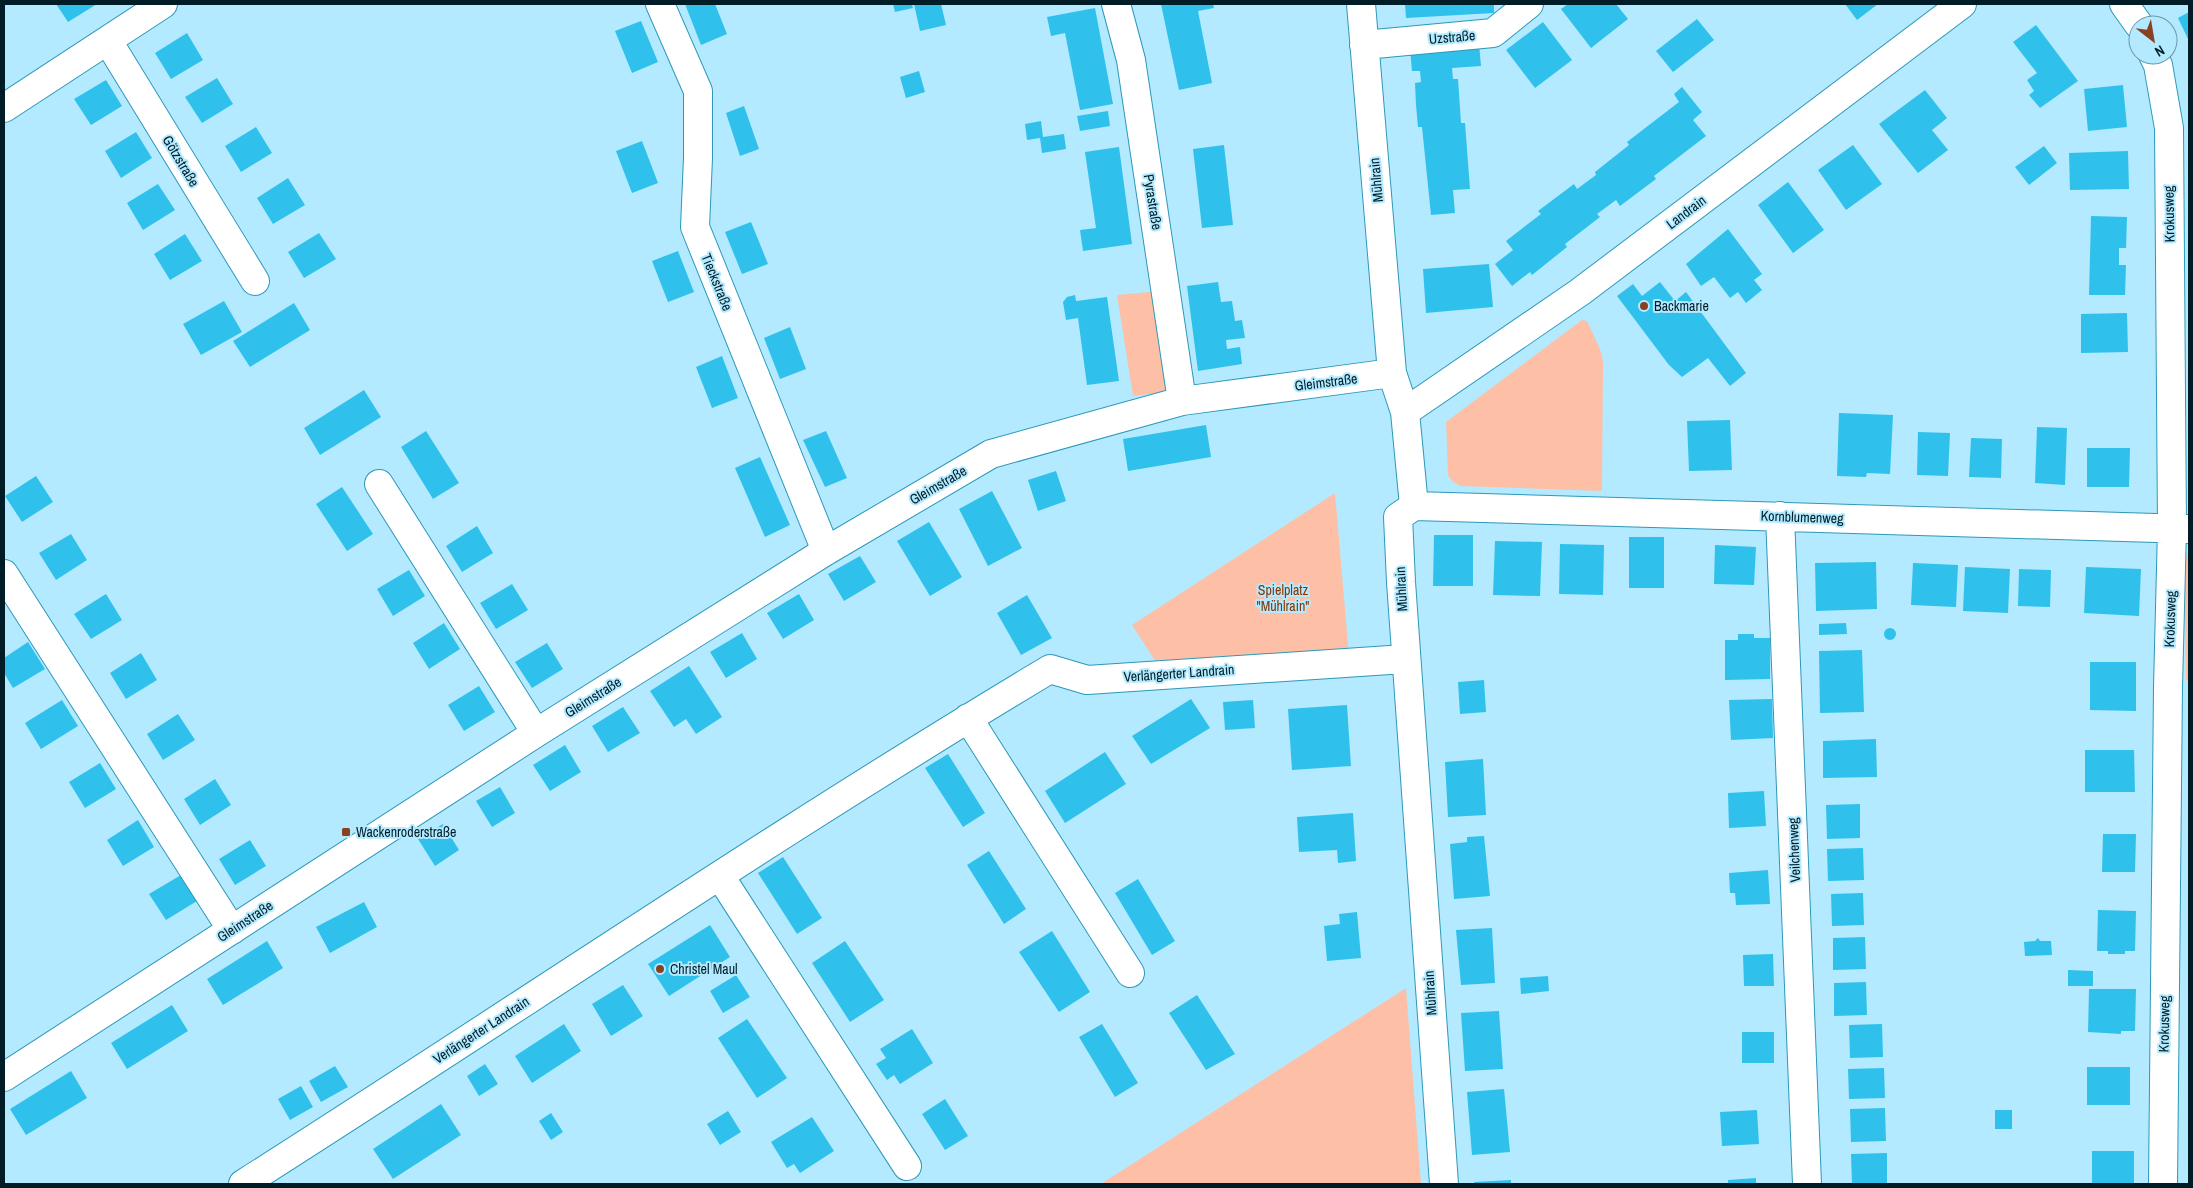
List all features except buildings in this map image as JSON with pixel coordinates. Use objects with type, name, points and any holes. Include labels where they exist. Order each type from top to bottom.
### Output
[{"type":"street","points":[[4,108],[164,4]]},
{"type":"street","name":"Tieckstraße","points":[[660,4],[698,91],[695,227],[826,550]]},
{"type":"street","name":"Pyrastraße","points":[[1116,4],[1131,60],[1182,401]]},
{"type":"street","name":"Mühlrain","points":[[1362,4],[1392,373],[1405,412],[1414,506],[1398,517],[1405,659],[1444,1184]]},
{"type":"street","name":"Uzstraße","points":[[1364,45],[1493,33],[1529,4]]},
{"type":"street","name":"Landrain","points":[[1405,412],[1580,292],[1962,4]]},
{"type":"street","points":[[2124,4],[2132,15]]},
{"type":"street","name":"Götzstraße","points":[[108,41],[254,281]]},
{"type":"street","name":"Krokusweg","points":[[2158,65],[2169,128],[2181,529],[2168,687],[2162,1184]]},
{"type":"street","name":"Gleimstraße","points":[[4,1077],[536,733],[826,550],[991,454],[1182,401],[1392,373]]},
{"type":"street","points":[[379,484],[536,733]]},
{"type":"street","name":"Kornblumenweg","points":[[1414,506],[2181,529]]},
{"type":"street","name":"Veilchenweg","points":[[1780,516],[1807,1184]]},
{"type":"street","points":[[4,574],[232,930]]},
{"type":"street","name":"Verlängerter Landrain","points":[[243,1184],[720,876],[968,718],[1050,669],[1087,680],[1405,659]]},
{"type":"street","points":[[968,718],[1130,972]]},
{"type":"street","points":[[720,876],[907,1166]]},
{"type":"green space","points":[[1159,291],[1172,391],[1133,396],[1117,295]]},
{"type":"green space","points":[[1582,320],[1587,321],[1600,349],[1603,361],[1602,491],[1460,486],[1452,481],[1448,475],[1446,422]]},
{"type":"green space","name":"Spielplatz \"Mühlrain\"","points":[[1335,493],[1349,656],[1158,665],[1132,625]]},
{"type":"green space","points":[[2189,550],[2189,680],[2186,681],[2184,561]]},
{"type":"green space","points":[[1406,988],[1421,1184],[1101,1184],[1381,1004]]},
{"type":"place","name":"Backmarie","points":[[1644,306]]},
{"type":"place","name":"Wackenroderstraße","points":[[346,832]]},
{"type":"place","name":"Christel Maul","points":[[660,969]]}]
